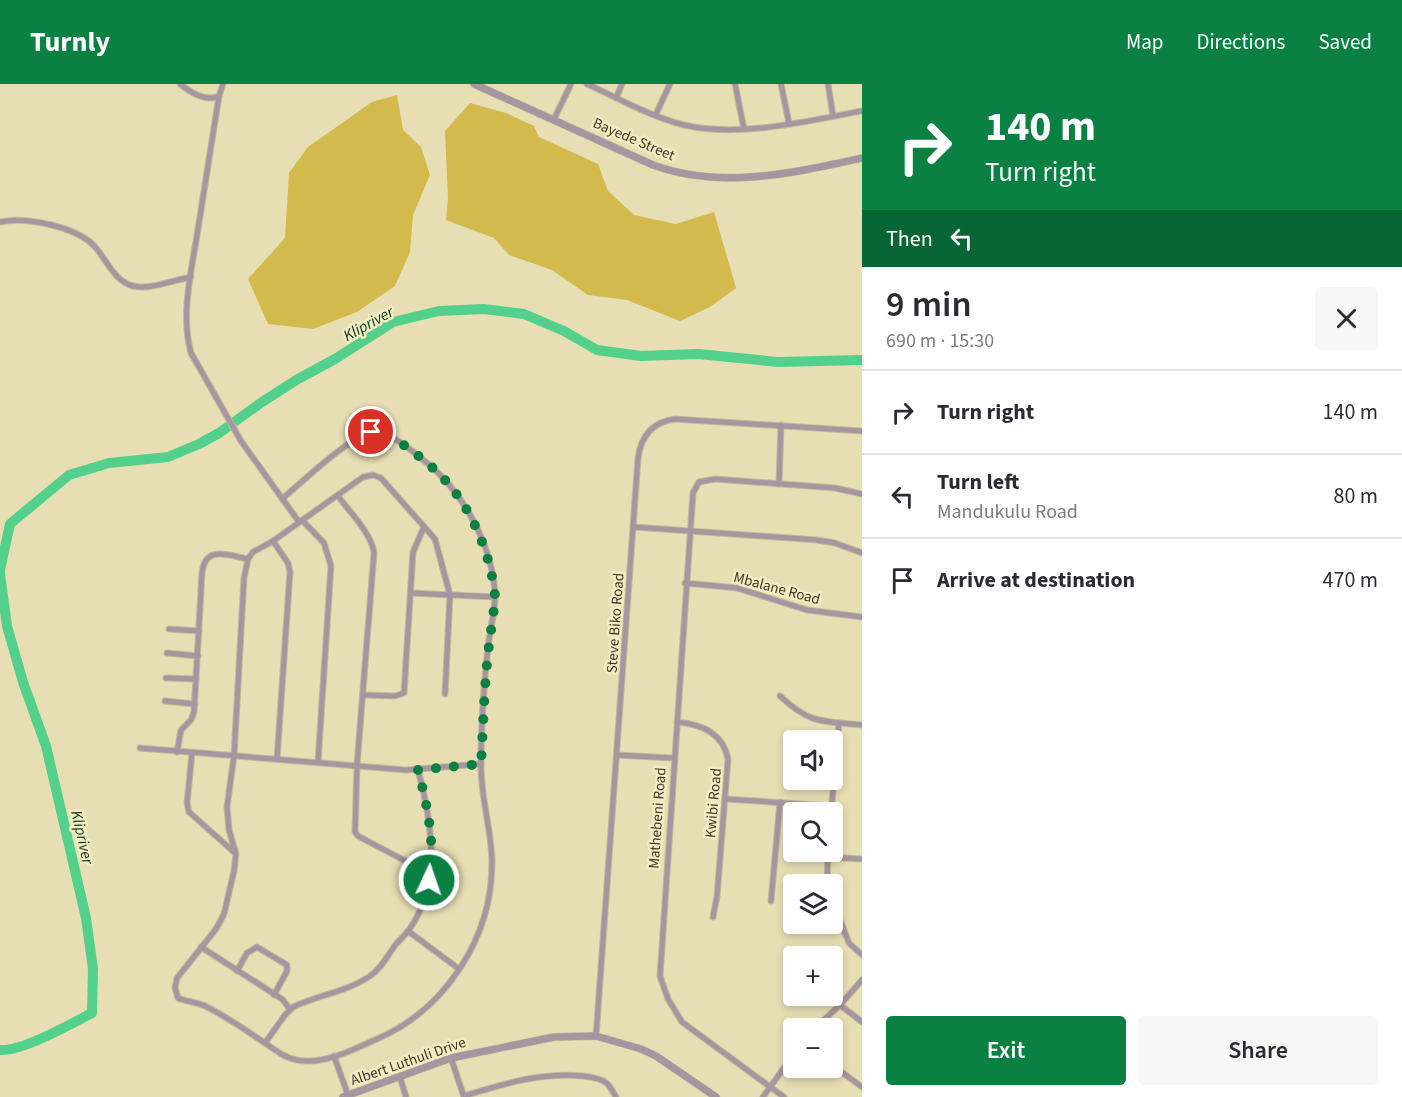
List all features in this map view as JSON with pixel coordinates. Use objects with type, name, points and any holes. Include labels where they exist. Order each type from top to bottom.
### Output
[{"type":"street","points":[[180,84],[191,92],[204,96],[213,98],[219,96]]},
{"type":"street","points":[[223,84],[219,96],[191,277],[186,337],[191,353],[241,441],[282,499],[300,521],[324,543],[331,562],[318,762]]},
{"type":"street","name":"Bayede Street","points":[[474,84],[653,165],[672,171],[700,176],[756,177],[804,171],[862,158]]},
{"type":"street","points":[[554,119],[571,84]]},
{"type":"street","points":[[587,84],[674,122],[694,127],[754,129],[862,111]]},
{"type":"street","points":[[616,98],[622,84]]},
{"type":"street","points":[[656,114],[670,84]]},
{"type":"street","points":[[735,84],[744,129]]},
{"type":"street","points":[[781,84],[789,123]]},
{"type":"street","points":[[828,84],[834,116]]},
{"type":"street","points":[[0,222],[25,220],[83,236],[97,248],[115,275],[129,285],[148,286],[191,277]]},
{"type":"street","name":"Steve Biko Road","points":[[596,1036],[639,452],[645,436],[654,426],[663,421],[675,419],[862,431]]},
{"type":"street","points":[[781,425],[779,484],[836,488],[862,494]]},
{"type":"street","points":[[282,499],[342,449],[362,434],[371,432],[380,433],[395,440],[436,470],[473,519],[488,560],[495,597],[487,659],[481,764],[492,854],[491,882],[481,926],[459,969],[436,999],[417,1016],[390,1033],[334,1056],[318,1061],[295,1060],[284,1056],[208,1007],[178,998],[175,988],[177,978],[216,929],[224,914],[236,854],[229,831],[226,807],[234,756],[244,578],[248,559],[259,548],[273,541],[363,477],[375,475],[386,482],[435,539],[450,595],[445,694]]},
{"type":"street","name":"Mathebeni Road","points":[[779,484],[702,480],[693,493],[660,956],[661,984],[682,1022],[784,1097]]},
{"type":"street","points":[[338,496],[367,535],[373,547],[357,765],[356,834],[430,874]]},
{"type":"street","points":[[363,695],[395,696],[404,693],[413,552],[424,527]]},
{"type":"street","points":[[633,527],[690,529],[827,541],[862,553]]},
{"type":"street","points":[[273,541],[288,562],[290,572],[277,759]]},
{"type":"street","points":[[177,752],[179,733],[193,717],[195,704],[202,568],[206,558],[215,554],[248,559]]},
{"type":"street","name":"Mbalane Road","points":[[686,583],[737,588],[807,610],[862,617]]},
{"type":"street","points":[[411,592],[495,597]]},
{"type":"street","points":[[169,629],[199,630]]},
{"type":"street","points":[[167,653],[198,656]]},
{"type":"street","points":[[166,678],[196,679]]},
{"type":"street","points":[[780,696],[794,709],[809,718],[862,725]]},
{"type":"street","points":[[165,700],[195,704]]},
{"type":"street","name":"Kwibi Road","points":[[677,722],[708,729],[725,748],[729,764],[713,917]]},
{"type":"street","points":[[831,802],[839,723]]},
{"type":"street","points":[[140,748],[418,770],[481,764]]},
{"type":"street","points":[[192,753],[187,808],[196,819],[236,854]]},
{"type":"street","points":[[617,754],[674,758]]},
{"type":"street","points":[[266,1043],[290,1009],[309,999],[369,977],[408,931],[424,900],[430,874],[430,831],[418,770]]},
{"type":"street","points":[[726,799],[783,802]]},
{"type":"street","points":[[771,901],[780,802]]},
{"type":"street","points":[[843,857],[862,859]]},
{"type":"street","points":[[843,927],[849,942],[862,955]]},
{"type":"street","points":[[408,931],[459,969]]},
{"type":"street","points":[[201,947],[282,999],[290,1009]]},
{"type":"street","points":[[237,971],[247,953],[257,947],[285,963],[287,971],[274,995]]},
{"type":"street","points":[[843,1002],[862,980]]},
{"type":"street","points":[[826,1018],[839,1006]]},
{"type":"street","points":[[841,1006],[862,1022]]},
{"type":"street","name":"Albert Luthuli Drive","points":[[345,1096],[451,1058],[554,1037],[596,1036],[641,1049],[656,1056],[716,1097]]},
{"type":"street","points":[[334,1056],[345,1096]]},
{"type":"street","points":[[451,1058],[464,1096],[531,1077],[554,1075],[588,1076],[603,1080],[616,1097]]},
{"type":"street","points":[[763,1097],[783,1069]]},
{"type":"street","points":[[843,1073],[862,1087]]},
{"type":"street","points":[[400,1077],[406,1097]]},
{"type":"shaded area","points":[[397,95],[403,130],[421,147],[430,175],[413,215],[410,252],[395,286],[357,312],[313,329],[268,324],[248,279],[285,238],[289,173],[308,147],[372,102]]},
{"type":"shaded area","points":[[470,103],[506,113],[534,126],[539,137],[598,164],[608,191],[634,215],[676,224],[714,212],[736,288],[710,307],[680,321],[627,300],[588,295],[552,270],[509,255],[494,238],[446,220],[448,198],[445,131]]},
{"type":"waterway","name":"Klipriver","points":[[0,570],[10,524],[69,475],[109,463],[168,457],[199,444],[298,379],[335,359],[393,322],[439,311],[484,309],[524,314],[564,331],[597,350],[641,356],[698,354],[778,362],[862,360]]},
{"type":"waterway","name":"Klipriver","points":[[0,574],[7,626],[23,682],[46,746],[86,918],[93,969],[92,1013],[33,1042],[0,1050]]},
{"type":"route","points":[[371,432],[380,433],[395,440],[436,470],[447,482],[473,519],[488,560],[494,585],[495,597],[484,695],[481,764],[418,770],[430,831],[429,880]]}]
